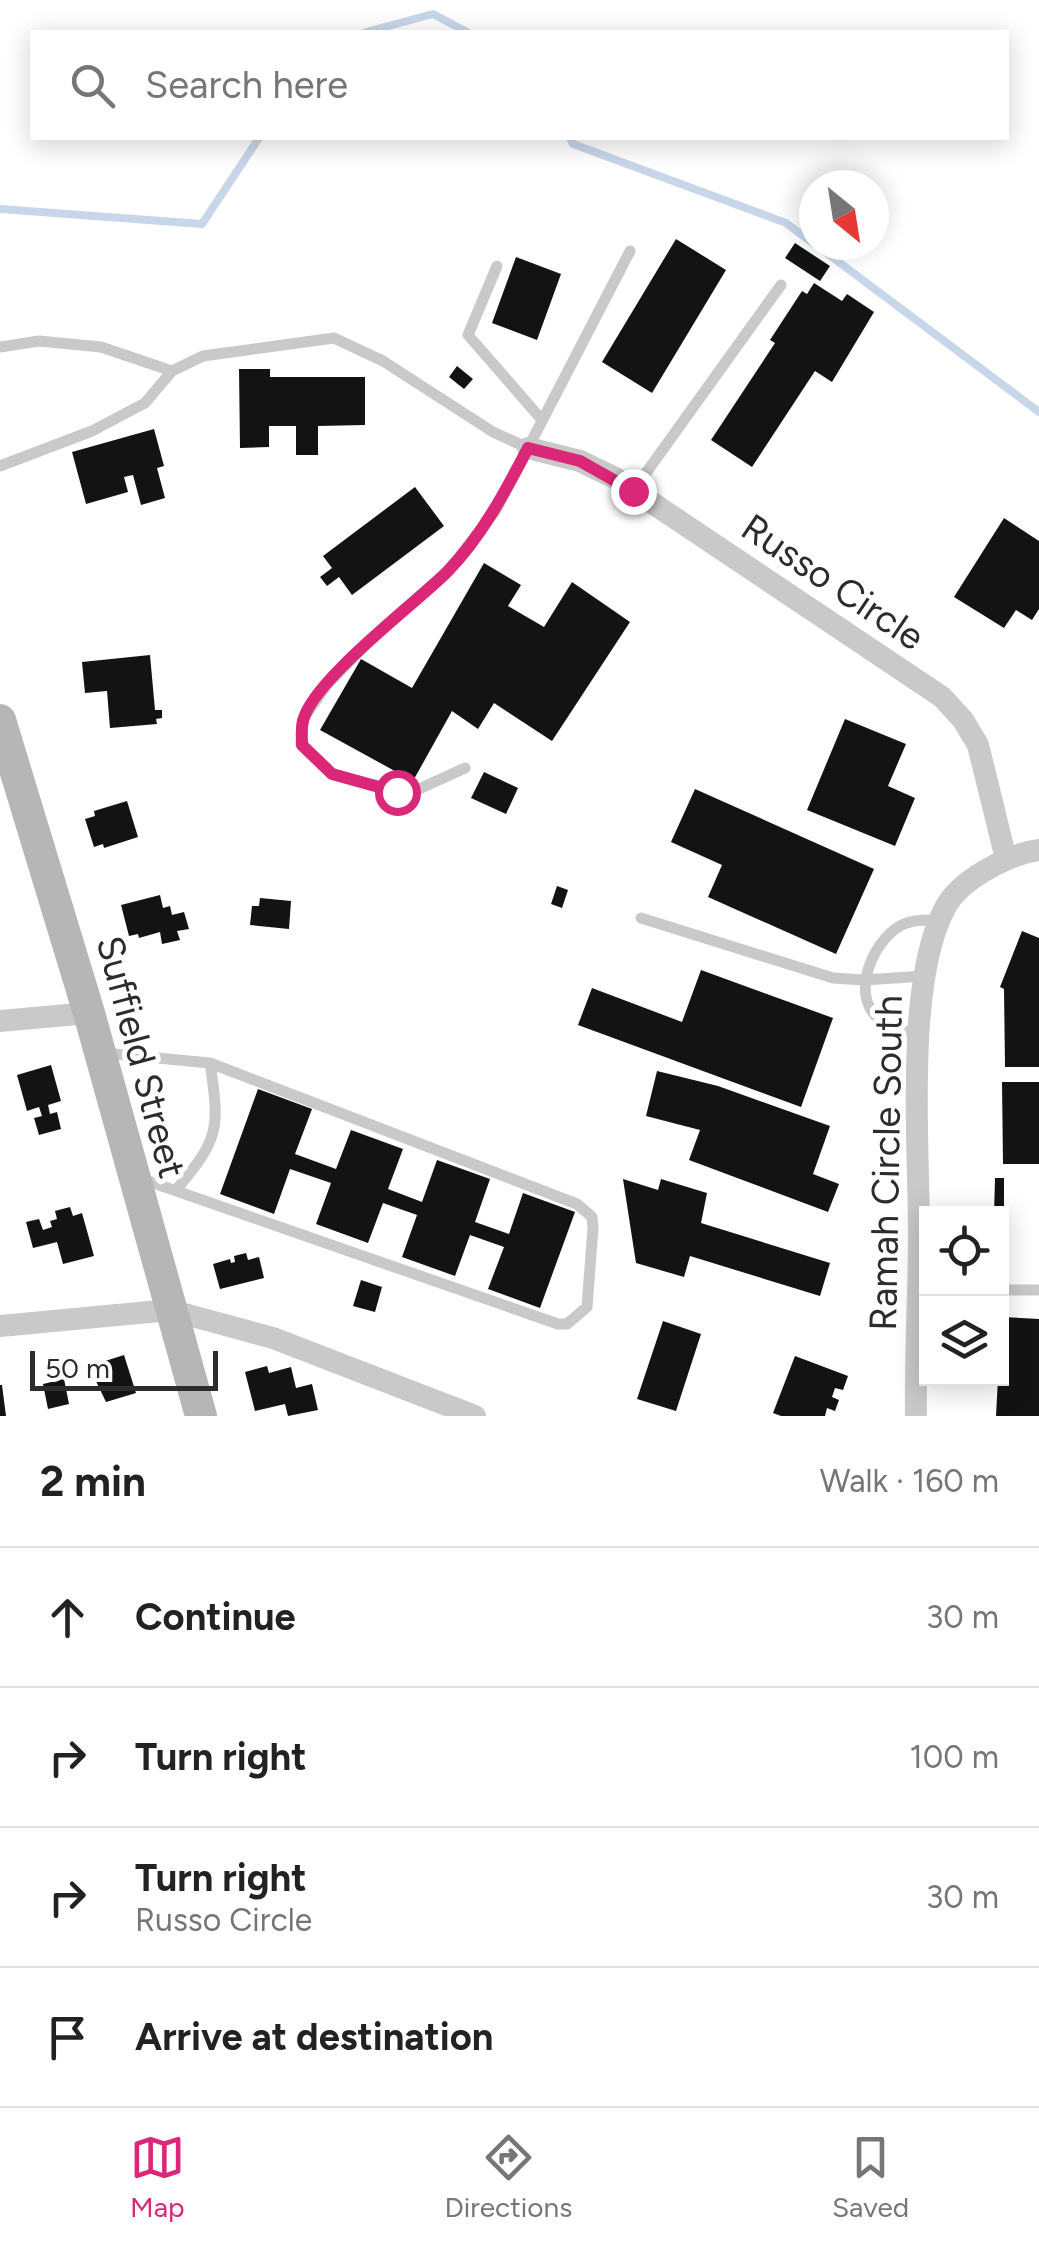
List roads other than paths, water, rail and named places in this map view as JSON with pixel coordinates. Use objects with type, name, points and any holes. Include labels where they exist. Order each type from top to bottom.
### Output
[{"type":"main road","name":"Suffield Street","points":[[0,720],[89,1012],[201,1416]]},
{"type":"street","name":"Russo Circle","points":[[528,448],[580,461],[633,491],[942,696],[978,745],[1006,859]]},
{"type":"street","name":"Ramah Circle South","points":[[921,1206],[918,1035],[928,953],[946,905],[983,872],[1017,853],[1039,850]]},
{"type":"street","points":[[0,1020],[89,1012]]},
{"type":"street","name":"Ramah Circle South","points":[[916,1416],[922,1296]]},
{"type":"street","points":[[0,1326],[170,1310],[273,1338],[475,1416]]},
{"type":"lane","points":[[464,768],[419,790],[397,792],[332,774],[302,745],[303,718],[326,686],[373,636],[448,571],[496,510],[630,251]]},
{"type":"lane","points":[[497,266],[468,335],[542,420]]},
{"type":"lane","points":[[633,491],[782,285]]},
{"type":"lane","points":[[0,466],[92,432],[145,403],[172,370],[203,356],[334,338],[383,362],[493,432],[528,448]]},
{"type":"lane","points":[[0,347],[39,341],[101,347],[172,370]]},
{"type":"lane","points":[[642,918],[833,978],[925,976]]},
{"type":"lane","points":[[918,1035],[880,1020],[867,1001],[864,980],[879,946],[894,930],[915,920],[940,920]]},
{"type":"lane","points":[[99,1053],[210,1063],[552,1192],[588,1211],[593,1228],[588,1306],[566,1324],[558,1324],[133,1176]]},
{"type":"lane","points":[[176,1190],[206,1155],[214,1138],[216,1104],[210,1063]]},
{"type":"lane","points":[[1009,1290],[1039,1290]]},
{"type":"waterway","points":[[373,30],[433,14],[463,30]]},
{"type":"waterway","points":[[0,209],[202,224],[258,140]]},
{"type":"waterway","points":[[571,140],[573,144],[786,223],[799,233]]},
{"type":"waterway","points":[[836,260],[1039,412]]}]
